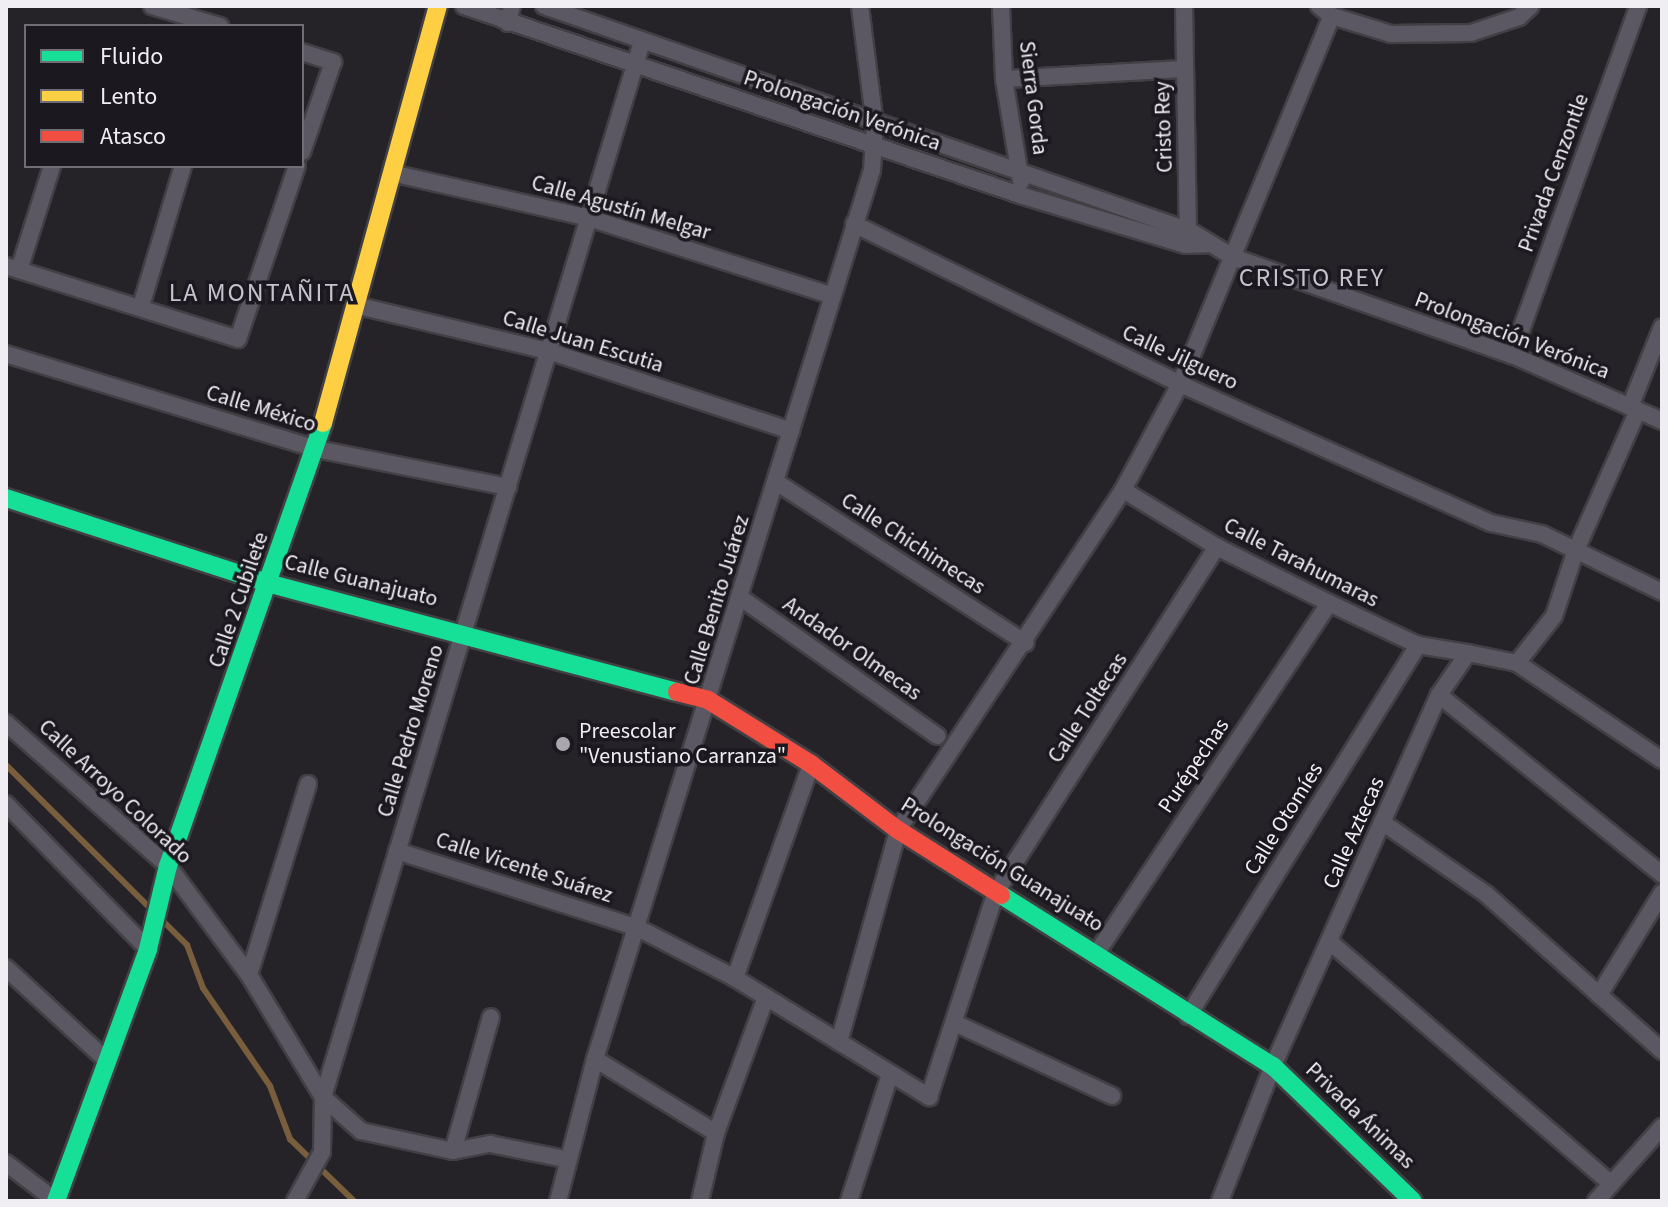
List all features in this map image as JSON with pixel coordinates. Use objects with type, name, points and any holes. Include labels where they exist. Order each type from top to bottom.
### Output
[{"type":"street","points":[[152,6],[213,24]]},
{"type":"street","name":"Calle 2 Cubilete","points":[[56,1201],[150,940],[168,866],[271,584],[316,449],[396,174],[438,6]]},
{"type":"street","name":"Prolongación Verónica","points":[[464,6],[1020,195],[1209,244],[1233,257],[1512,355],[1662,421]]},
{"type":"street","points":[[508,23],[512,6]]},
{"type":"street","name":"Prolongación Verónica","points":[[544,6],[1188,238]]},
{"type":"street","name":"Calle Benito Juárez","points":[[558,1201],[565,1159],[595,1059],[741,598],[875,145],[860,6]]},
{"type":"street","name":"Sierra Gorda","points":[[1001,6],[1004,79],[1021,176],[1020,195]]},
{"type":"street","name":"Cristo Rey","points":[[1184,6],[1188,238]]},
{"type":"street","points":[[839,1042],[898,830],[1026,643],[1123,490],[1180,384],[1233,257],[1326,11],[1391,34],[1471,33],[1519,17],[1531,6]]},
{"type":"street","name":"Privada Cenzontle","points":[[1512,355],[1638,6]]},
{"type":"street","name":"Calle Pedro Moreno","points":[[296,1201],[322,1152],[323,1097],[465,632],[586,217],[642,42]]},
{"type":"street","points":[[304,53],[333,62],[304,146]]},
{"type":"street","points":[[1004,79],[1184,69]]},
{"type":"street","points":[[51,168],[13,268],[238,339],[296,168]]},
{"type":"street","points":[[141,306],[182,168]]},
{"type":"street","name":"Calle Agustín Melgar","points":[[396,174],[586,217],[830,295]]},
{"type":"street","name":"Calle Jilguero","points":[[854,224],[1180,384],[1491,523],[1542,534],[1576,550]]},
{"type":"street","name":"Calle Juan Escutia","points":[[359,306],[548,351],[791,431]]},
{"type":"street","points":[[1517,663],[1554,616],[1576,550],[1634,408],[1662,327]]},
{"type":"street","name":"Calle México","points":[[6,354],[316,449],[508,487]]},
{"type":"street","name":"Calle Chichimecas","points":[[776,482],[1026,643]]},
{"type":"street","name":"Calle Tarahumaras","points":[[1123,490],[1217,547],[1329,603],[1418,645],[1468,653]]},
{"type":"street","name":"Calle Guanajuato","points":[[6,498],[271,584],[465,632],[708,700]]},
{"type":"street","name":"Calle Toltecas","points":[[890,1075],[929,1097],[957,1024],[996,892],[1217,547]]},
{"type":"street","points":[[1576,550],[1662,592]]},
{"type":"street","name":"Andador Olmecas","points":[[741,598],[937,736]]},
{"type":"street","name":"Purépechas","points":[[1096,954],[1329,603]]},
{"type":"street","name":"Calle Otomíes","points":[[1188,1016],[1418,645]]},
{"type":"street","points":[[1468,653],[1517,663],[1662,760]]},
{"type":"street","name":"Calle Aztecas","points":[[1220,1201],[1273,1066],[1439,695],[1468,653]]},
{"type":"street","points":[[1439,695],[1662,874]]},
{"type":"street","name":"Prolongación Guanajuato","points":[[708,700],[811,764],[898,830],[1096,954],[1188,1016],[1273,1066]]},
{"type":"street","name":"Calle Arroyo Colorado","points":[[6,723],[168,866],[249,975],[323,1097],[361,1131],[453,1151]]},
{"type":"street","points":[[735,978],[811,764]]},
{"type":"street","points":[[249,975],[308,784]]},
{"type":"street","points":[[6,804],[150,940]]},
{"type":"street","points":[[1382,822],[1486,894],[1662,1051]]},
{"type":"street","name":"Calle Vicente Suárez","points":[[397,851],[638,928],[735,978],[890,1075]]},
{"type":"street","points":[[1599,995],[1662,893]]},
{"type":"street","points":[[1330,942],[1611,1184]]},
{"type":"street","points":[[6,968],[107,1061]]},
{"type":"street","points":[[700,1201],[716,1133],[766,997]]},
{"type":"street","points":[[491,1017],[453,1151],[490,1144],[565,1159]]},
{"type":"street","points":[[957,1024],[1112,1096]]},
{"type":"street","points":[[595,1059],[716,1133]]},
{"type":"street","name":"Privada Ánimas","points":[[1273,1066],[1413,1201]]},
{"type":"street","points":[[849,1201],[890,1075]]},
{"type":"street","points":[[1596,1201],[1662,1127]]},
{"type":"street","points":[[6,1163],[56,1201]]},
{"type":"waterway","points":[[6,765],[150,908]]},
{"type":"waterway","points":[[161,919],[187,945],[203,988],[270,1086],[290,1139],[354,1201]]},
{"type":"traffic: fast","points":[[56,1201],[148,949],[168,866],[323,423]]},
{"type":"traffic: fast","points":[[6,498],[271,584],[677,692]]},
{"type":"traffic: fast","points":[[1001,895],[1273,1066],[1413,1201]]},
{"type":"traffic: slow","points":[[323,423],[438,6]]},
{"type":"traffic: jam","points":[[677,692],[708,700],[811,764],[898,830],[1001,895]]},
{"type":"place","name":"Preescolar \"Venustiano Carranza\"","points":[[563,744]]},
{"type":"district","name":"CRISTO REY","points":[[1312,278]]},
{"type":"district","name":"LA MONTAÑITA","points":[[262,293]]}]
